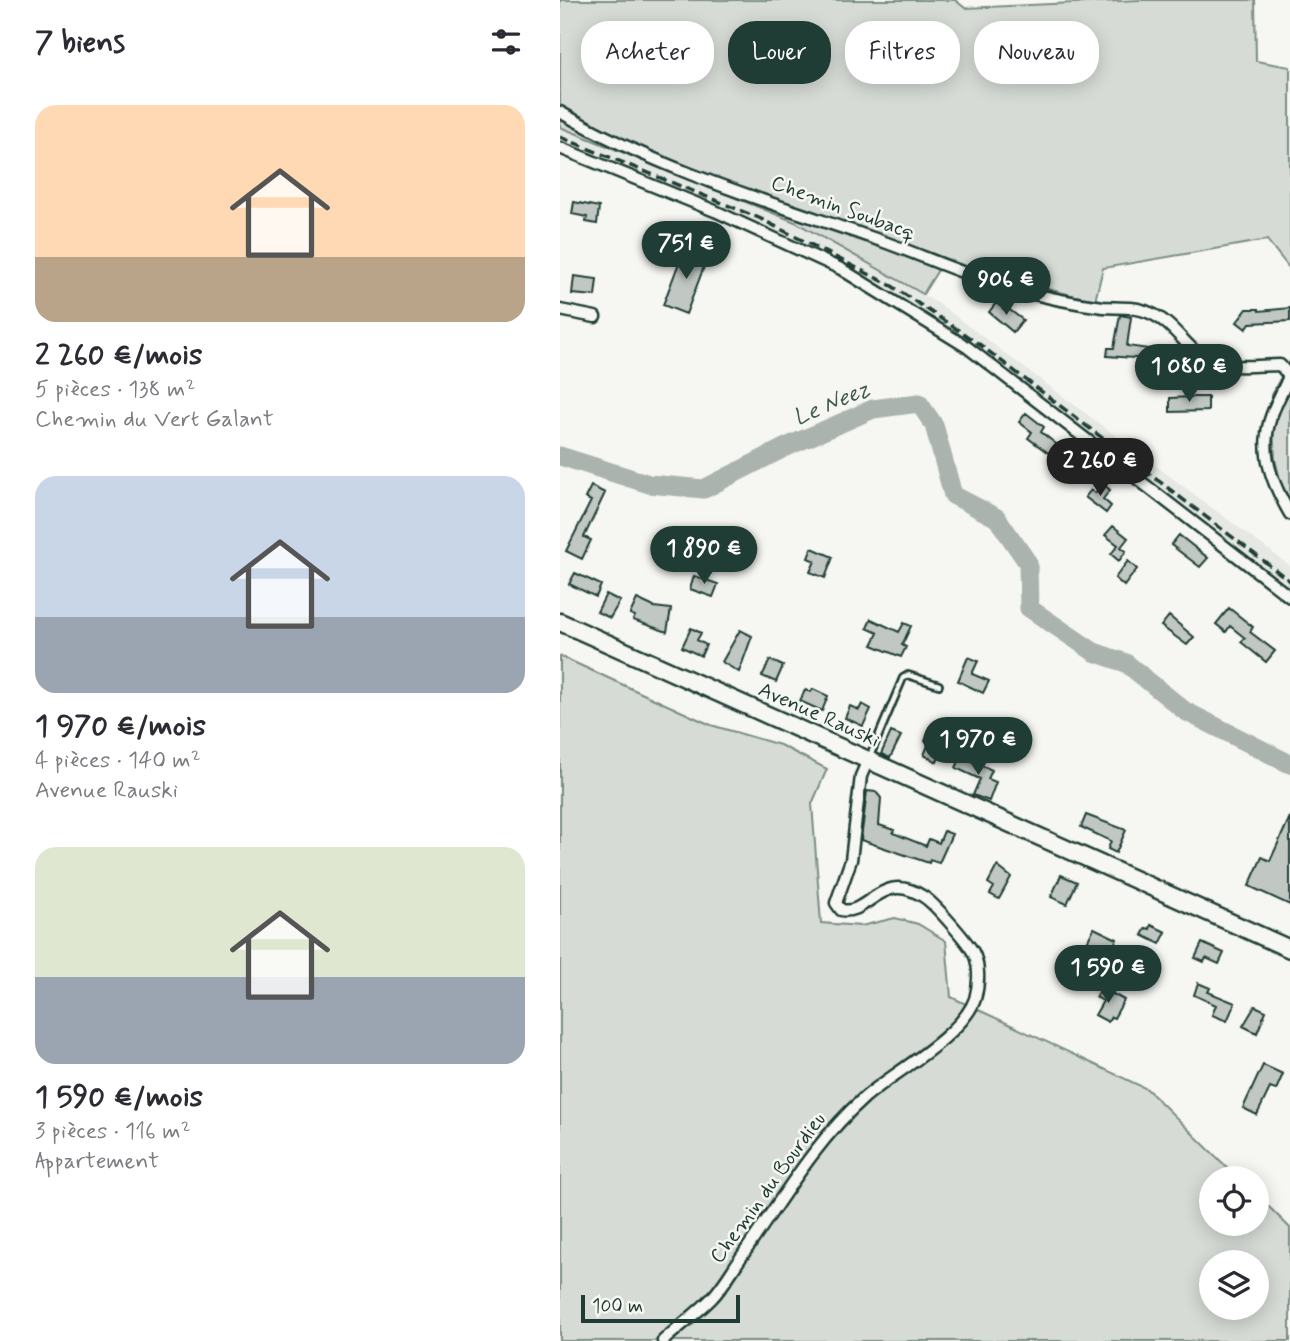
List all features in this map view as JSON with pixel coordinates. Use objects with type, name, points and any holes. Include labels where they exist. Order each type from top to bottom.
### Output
[{"type":"main road","name":"Avenue Rauski","points":[[560,622],[1290,949]]},
{"type":"street","name":"Chemin Soubacq","points":[[560,113],[719,184],[884,242],[957,272],[1007,287],[1102,307],[1127,307],[1150,313],[1168,325],[1199,356],[1214,364],[1280,365],[1289,376],[1267,434],[1270,468],[1277,491],[1290,513]]},
{"type":"street","points":[[560,148],[715,211],[841,270],[967,347],[1290,597]]},
{"type":"street","points":[[560,310],[595,317]]},
{"type":"street","name":"Chemin du Bourdieu","points":[[663,1341],[711,1299],[832,1130],[866,1096],[959,1025],[975,998],[978,972],[974,954],[925,897],[904,889],[891,888],[879,892],[851,911],[841,909],[836,903],[851,860],[861,776],[868,760]]},
{"type":"lane","points":[[868,760],[903,678],[908,674],[939,685]]},
{"type":"shaded area","points":[[560,0],[955,0],[965,8],[1140,0],[1255,0],[1256,61],[1290,67],[1290,269],[1267,240],[1103,268],[1095,301],[943,262],[923,294],[795,222],[560,127]]},
{"type":"shaded area","points":[[560,127],[795,222],[939,304],[1290,566],[1290,590],[980,349],[913,304],[785,236],[560,143]]},
{"type":"shaded area","points":[[1290,361],[1290,499],[1281,484],[1275,459],[1271,395]]},
{"type":"shaded area","points":[[560,656],[711,725],[780,745],[827,769],[812,804],[821,923],[861,926],[895,918],[918,924],[946,941],[951,997],[1147,1089],[1226,1166],[1199,1166],[1199,1236],[1269,1236],[1269,1207],[1290,1228],[1290,1341],[560,1341]]},
{"type":"building","points":[[574,202],[599,207],[597,224],[586,222],[587,217],[572,214]]},
{"type":"building","points":[[685,247],[708,256],[686,314],[663,305]]},
{"type":"building","points":[[574,276],[597,279],[595,296],[572,294]]},
{"type":"building","points":[[996,303],[1023,320],[1013,332],[989,312]]},
{"type":"building","points":[[1290,308],[1290,321],[1250,323],[1246,329],[1237,322],[1247,309],[1259,311]]},
{"type":"building","points":[[1120,315],[1131,317],[1127,346],[1149,349],[1148,359],[1107,356],[1108,348],[1114,348]]},
{"type":"building","points":[[1208,397],[1208,411],[1170,412],[1170,398]]},
{"type":"building","points":[[1026,413],[1044,427],[1041,432],[1080,463],[1069,477],[1055,466],[1059,461],[1028,438],[1032,432],[1019,422]]},
{"type":"building","points":[[1103,484],[1110,490],[1103,499],[1111,506],[1106,513],[1085,497],[1091,490],[1095,493]]},
{"type":"building","points":[[591,486],[605,493],[584,537],[591,540],[582,559],[566,551],[591,501],[585,498]]},
{"type":"building","points":[[1113,526],[1128,538],[1121,547],[1126,551],[1119,561],[1111,554],[1118,545],[1105,535]]},
{"type":"building","points":[[1179,535],[1208,558],[1200,567],[1171,545]]},
{"type":"building","points":[[812,548],[833,557],[825,578],[810,572],[815,561],[808,558]]},
{"type":"building","points":[[1128,561],[1137,569],[1124,586],[1115,578]]},
{"type":"building","points":[[575,573],[601,585],[596,597],[569,584]]},
{"type":"building","points":[[694,576],[718,584],[713,597],[690,589]]},
{"type":"building","points":[[606,594],[620,601],[610,618],[597,612]]},
{"type":"building","points":[[637,599],[654,607],[671,609],[667,632],[633,620],[635,616],[630,614]]},
{"type":"building","points":[[1229,608],[1253,627],[1250,632],[1275,651],[1266,662],[1241,642],[1245,638],[1230,626],[1226,632],[1216,624]]},
{"type":"building","points":[[1169,616],[1194,637],[1187,645],[1161,626]]},
{"type":"building","points":[[871,619],[899,632],[904,623],[911,626],[902,645],[906,647],[901,657],[872,645],[878,633],[867,628]]},
{"type":"building","points":[[691,628],[701,633],[697,640],[706,645],[701,656],[682,647]]},
{"type":"building","points":[[740,630],[752,636],[739,672],[722,662]]},
{"type":"building","points":[[968,657],[978,661],[972,674],[989,681],[983,693],[958,681]]},
{"type":"building","points":[[770,660],[783,666],[776,682],[762,676]]},
{"type":"building","points":[[813,689],[828,696],[822,711],[800,701],[805,690],[811,692]]},
{"type":"building","points":[[862,704],[871,709],[863,726],[845,718],[850,706],[859,710]]},
{"type":"building","points":[[936,729],[944,732],[935,749],[941,752],[937,762],[924,755],[929,743],[925,741],[929,732],[934,734]]},
{"type":"building","points":[[891,732],[901,736],[890,758],[881,754]]},
{"type":"building","points":[[961,756],[992,770],[988,779],[996,782],[989,801],[973,795],[980,779],[956,768]]},
{"type":"building","points":[[867,791],[876,792],[881,798],[879,825],[894,830],[893,833],[926,846],[929,839],[939,843],[944,831],[952,834],[939,863],[930,860],[929,863],[861,840]]},
{"type":"building","points":[[1086,815],[1126,830],[1116,853],[1108,849],[1111,841],[1081,827]]},
{"type":"building","points":[[1290,817],[1290,905],[1249,886],[1262,857],[1270,861]]},
{"type":"building","points":[[997,866],[1011,877],[999,899],[990,894],[994,887],[988,883]]},
{"type":"building","points":[[1061,875],[1077,882],[1067,904],[1051,897]]},
{"type":"building","points":[[1151,925],[1166,932],[1160,944],[1142,935]]},
{"type":"building","points":[[1094,928],[1117,939],[1110,953],[1087,942]]},
{"type":"building","points":[[1202,943],[1224,953],[1219,964],[1206,958],[1204,962],[1195,958]]},
{"type":"building","points":[[1198,983],[1210,988],[1208,992],[1235,1003],[1227,1021],[1212,1015],[1216,1005],[1194,995]]},
{"type":"building","points":[[1102,988],[1124,1000],[1114,1018],[1111,1017],[1108,1022],[1095,1015],[1103,1001],[1096,997]]},
{"type":"building","points":[[1255,1006],[1266,1011],[1257,1033],[1243,1026]]},
{"type":"building","points":[[1263,1065],[1283,1074],[1276,1090],[1270,1088],[1257,1115],[1243,1108]]},
{"type":"waterway","name":"Le Neez","points":[[560,456],[649,484],[704,489],[784,448],[873,409],[919,403],[934,425],[953,495],[997,518],[1028,563],[1029,608],[1094,652],[1126,663],[1185,711],[1290,764]]},
{"type":"railway","points":[[560,137],[759,218],[892,286],[979,344],[1290,581]]}]
